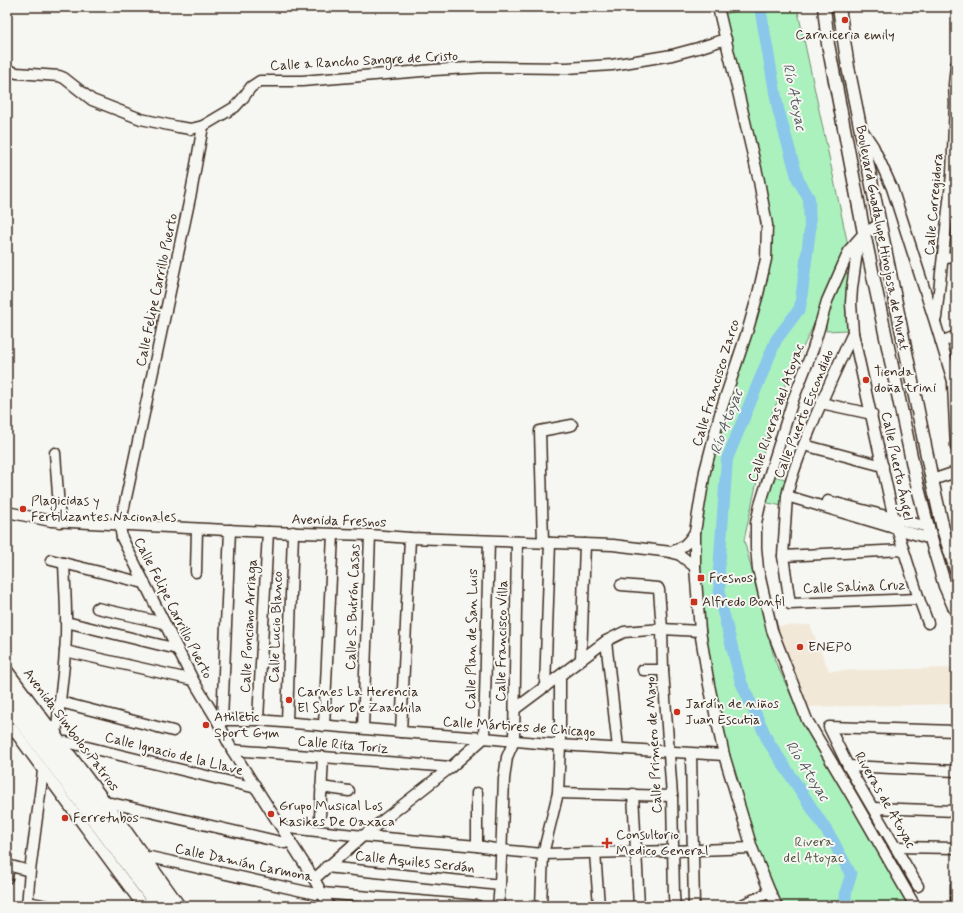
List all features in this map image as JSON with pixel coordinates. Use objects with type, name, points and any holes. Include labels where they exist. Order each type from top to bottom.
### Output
[{"type":"main road","name":"Boulevard Guadalupe Hinojosa de Murat","points":[[824,7],[828,44],[861,237],[929,533],[946,586],[956,611]]},
{"type":"main road","name":"Boulevard Guadalupe Hinojosa de Murat","points":[[839,7],[848,67],[932,480],[943,529],[956,570]]},
{"type":"main road","name":"Avenida Símbolos Patrios","points":[[7,685],[170,906]]},
{"type":"main road","points":[[7,703],[157,906]]},
{"type":"street","name":"Calle Francisco Zarco","points":[[718,7],[762,196],[767,225],[766,259],[748,329],[721,410],[705,471],[695,532],[695,567],[700,631],[709,685],[724,755],[752,848],[777,906]]},
{"type":"street","name":"Calle a Rancho Sangre de Cristo","points":[[7,70],[59,76],[64,78],[92,100],[141,119],[191,129],[203,126],[235,107],[251,86],[260,81],[302,81],[487,67],[567,68],[612,65],[672,55],[726,39]]},
{"type":"street","name":"Calle Corregidora","points":[[935,322],[954,174],[954,85],[956,65]]},
{"type":"street","name":"Calle Felipe Carrillo Puerto","points":[[203,126],[192,193],[120,526],[122,538],[193,680],[220,720],[232,750],[314,879],[329,906]]},
{"type":"street","points":[[861,128],[873,146],[892,188],[955,386],[956,447]]},
{"type":"street","name":"Calle Riveras del Atoyac","points":[[880,224],[861,237],[850,249],[827,301],[813,349],[793,400],[760,505],[756,523],[756,548],[758,569],[772,630],[807,720],[914,906]]},
{"type":"street","name":"Calle Puerto Ángel","points":[[861,237],[852,288],[851,303],[853,333],[894,519],[918,599],[928,623]]},
{"type":"street","points":[[943,259],[956,256]]},
{"type":"street","name":"Calle Puerto Escondido","points":[[790,604],[783,556],[787,493],[821,403],[853,333]]},
{"type":"street","points":[[941,342],[956,336]]},
{"type":"street","points":[[821,403],[872,414]]},
{"type":"street","points":[[545,687],[547,542],[540,431],[572,425]]},
{"type":"street","points":[[804,445],[883,466]]},
{"type":"street","points":[[55,453],[60,522]]},
{"type":"street","points":[[932,480],[956,472]]},
{"type":"street","points":[[787,493],[894,519],[929,533]]},
{"type":"street","points":[[787,493],[897,529],[929,533]]},
{"type":"street","name":"Avenida Fresnos","points":[[7,512],[51,521],[120,526],[613,545],[671,552],[680,555],[695,567]]},
{"type":"street","points":[[196,572],[197,528]]},
{"type":"street","points":[[220,720],[230,530]]},
{"type":"street","name":"Calle Ponciano Arriaga","points":[[258,720],[268,532]]},
{"type":"street","name":"Calle Lucio Blanco","points":[[287,722],[293,532]]},
{"type":"street","points":[[671,552],[684,546],[695,532]]},
{"type":"street","points":[[324,726],[333,534]]},
{"type":"street","name":"Calle S. Butrón Casas","points":[[363,728],[370,535]]},
{"type":"street","points":[[401,732],[410,538]]},
{"type":"street","name":"Calle Plan de San Luis","points":[[484,738],[489,541]]},
{"type":"street","name":"Calle Francisco Villa","points":[[498,906],[506,757],[514,741],[518,542]]},
{"type":"street","points":[[580,660],[585,544]]},
{"type":"street","points":[[783,556],[903,550]]},
{"type":"street","points":[[51,560],[144,583]]},
{"type":"street","points":[[56,735],[65,651],[66,622],[64,563]]},
{"type":"street","name":"Calle Primero de Mayo","points":[[621,585],[658,588],[659,590],[672,796],[675,906]]},
{"type":"street","name":"Calle Salina Cruz","points":[[790,604],[918,599]]},
{"type":"street","points":[[97,608],[164,623]]},
{"type":"street","points":[[66,622],[177,649]]},
{"type":"street","points":[[515,710],[606,641],[624,632],[662,629],[700,631]]},
{"type":"street","points":[[606,641],[618,748]]},
{"type":"street","points":[[65,651],[193,680]]},
{"type":"street","name":"Avenida Símbolos Patrios","points":[[7,670],[108,805],[180,906]]},
{"type":"street","points":[[642,670],[663,670]]},
{"type":"street","points":[[541,906],[543,854],[558,793],[560,676]]},
{"type":"street","points":[[60,702],[173,731]]},
{"type":"street","name":"Calle Mártires de Chicago","points":[[220,720],[287,722],[560,745],[724,755]]},
{"type":"street","points":[[7,721],[143,906]]},
{"type":"street","name":"Riveras de Atoyac","points":[[918,886],[848,766],[829,727],[956,731]]},
{"type":"street","points":[[314,879],[363,836],[451,768],[484,738]]},
{"type":"street","name":"Calle Ignacio de la Llave","points":[[63,744],[66,742],[252,787],[255,785]]},
{"type":"street","name":"Calle Rita Toriz","points":[[232,750],[451,768]]},
{"type":"street","points":[[691,754],[694,906]]},
{"type":"street","points":[[320,816],[323,757]]},
{"type":"street","points":[[848,766],[956,771]]},
{"type":"street","points":[[43,771],[27,904],[47,906]]},
{"type":"street","points":[[321,787],[349,791]]},
{"type":"street","points":[[477,793],[477,846]]},
{"type":"street","points":[[558,793],[672,796]]},
{"type":"street","points":[[633,794],[639,906]]},
{"type":"street","points":[[108,805],[111,803],[285,843],[289,828],[477,846],[543,854],[693,851],[752,848]]},
{"type":"street","points":[[873,808],[956,811]]},
{"type":"street","points":[[896,846],[956,848]]},
{"type":"street","points":[[595,853],[600,906]]},
{"type":"street","name":"Calle Damián Carmona","points":[[147,859],[150,857],[316,894],[322,893],[478,906]]},
{"type":"street","points":[[7,878],[8,865],[30,871]]},
{"type":"street","name":"Calle Aquiles Serdán","points":[[326,867],[500,884]]},
{"type":"street","points":[[956,885],[956,900]]},
{"type":"street","points":[[740,906],[755,902],[770,892]]},
{"type":"shaded area","name":"ENEPO","points":[[810,625],[829,671],[956,668],[956,704],[805,707],[774,626]]},
{"type":"green space","name":"Rivera del Atoyac","points":[[749,7],[797,7],[849,250],[772,413],[744,540],[775,661],[812,740],[862,822],[909,906],[778,906],[724,755],[709,685],[695,567],[705,471],[758,294],[767,225],[724,14]]},
{"type":"green space","points":[[841,272],[850,274],[847,301],[847,330],[826,331],[827,301]]},
{"type":"green space","points":[[770,475],[789,480],[782,506],[764,502]]},
{"type":"waterway","name":"Río Atoyac","points":[[760,7],[778,109],[798,180],[809,198],[810,230],[800,308],[776,340],[727,459],[719,570],[720,600],[741,682],[768,741],[832,839],[851,875],[846,891],[845,906]]},
{"type":"place","name":"Carniceria emily","points":[[845,20]]},
{"type":"place","name":"Tienda doña trini","points":[[866,380]]},
{"type":"place","name":"Plagicidas y Fertilizantes Nacionales","points":[[23,509]]},
{"type":"place","name":"Fresnos","points":[[701,578]]},
{"type":"place","name":"Alfredo Bonfil","points":[[694,602]]},
{"type":"place","name":"ENEPO","points":[[800,647]]},
{"type":"place","name":"Carnes La Herencia El Sabor De Zaachila","points":[[289,700]]},
{"type":"place","name":"Jardín de niños Juan Escutia","points":[[677,712]]},
{"type":"place","name":"Athletic Sport Gym","points":[[206,725]]},
{"type":"place","name":"Grupo Musical Los Kasikes De Oaxaca","points":[[271,814]]},
{"type":"place","name":"Ferretubos","points":[[65,818]]},
{"type":"place","name":"Consultorio Medico General","points":[[607,843]]}]
